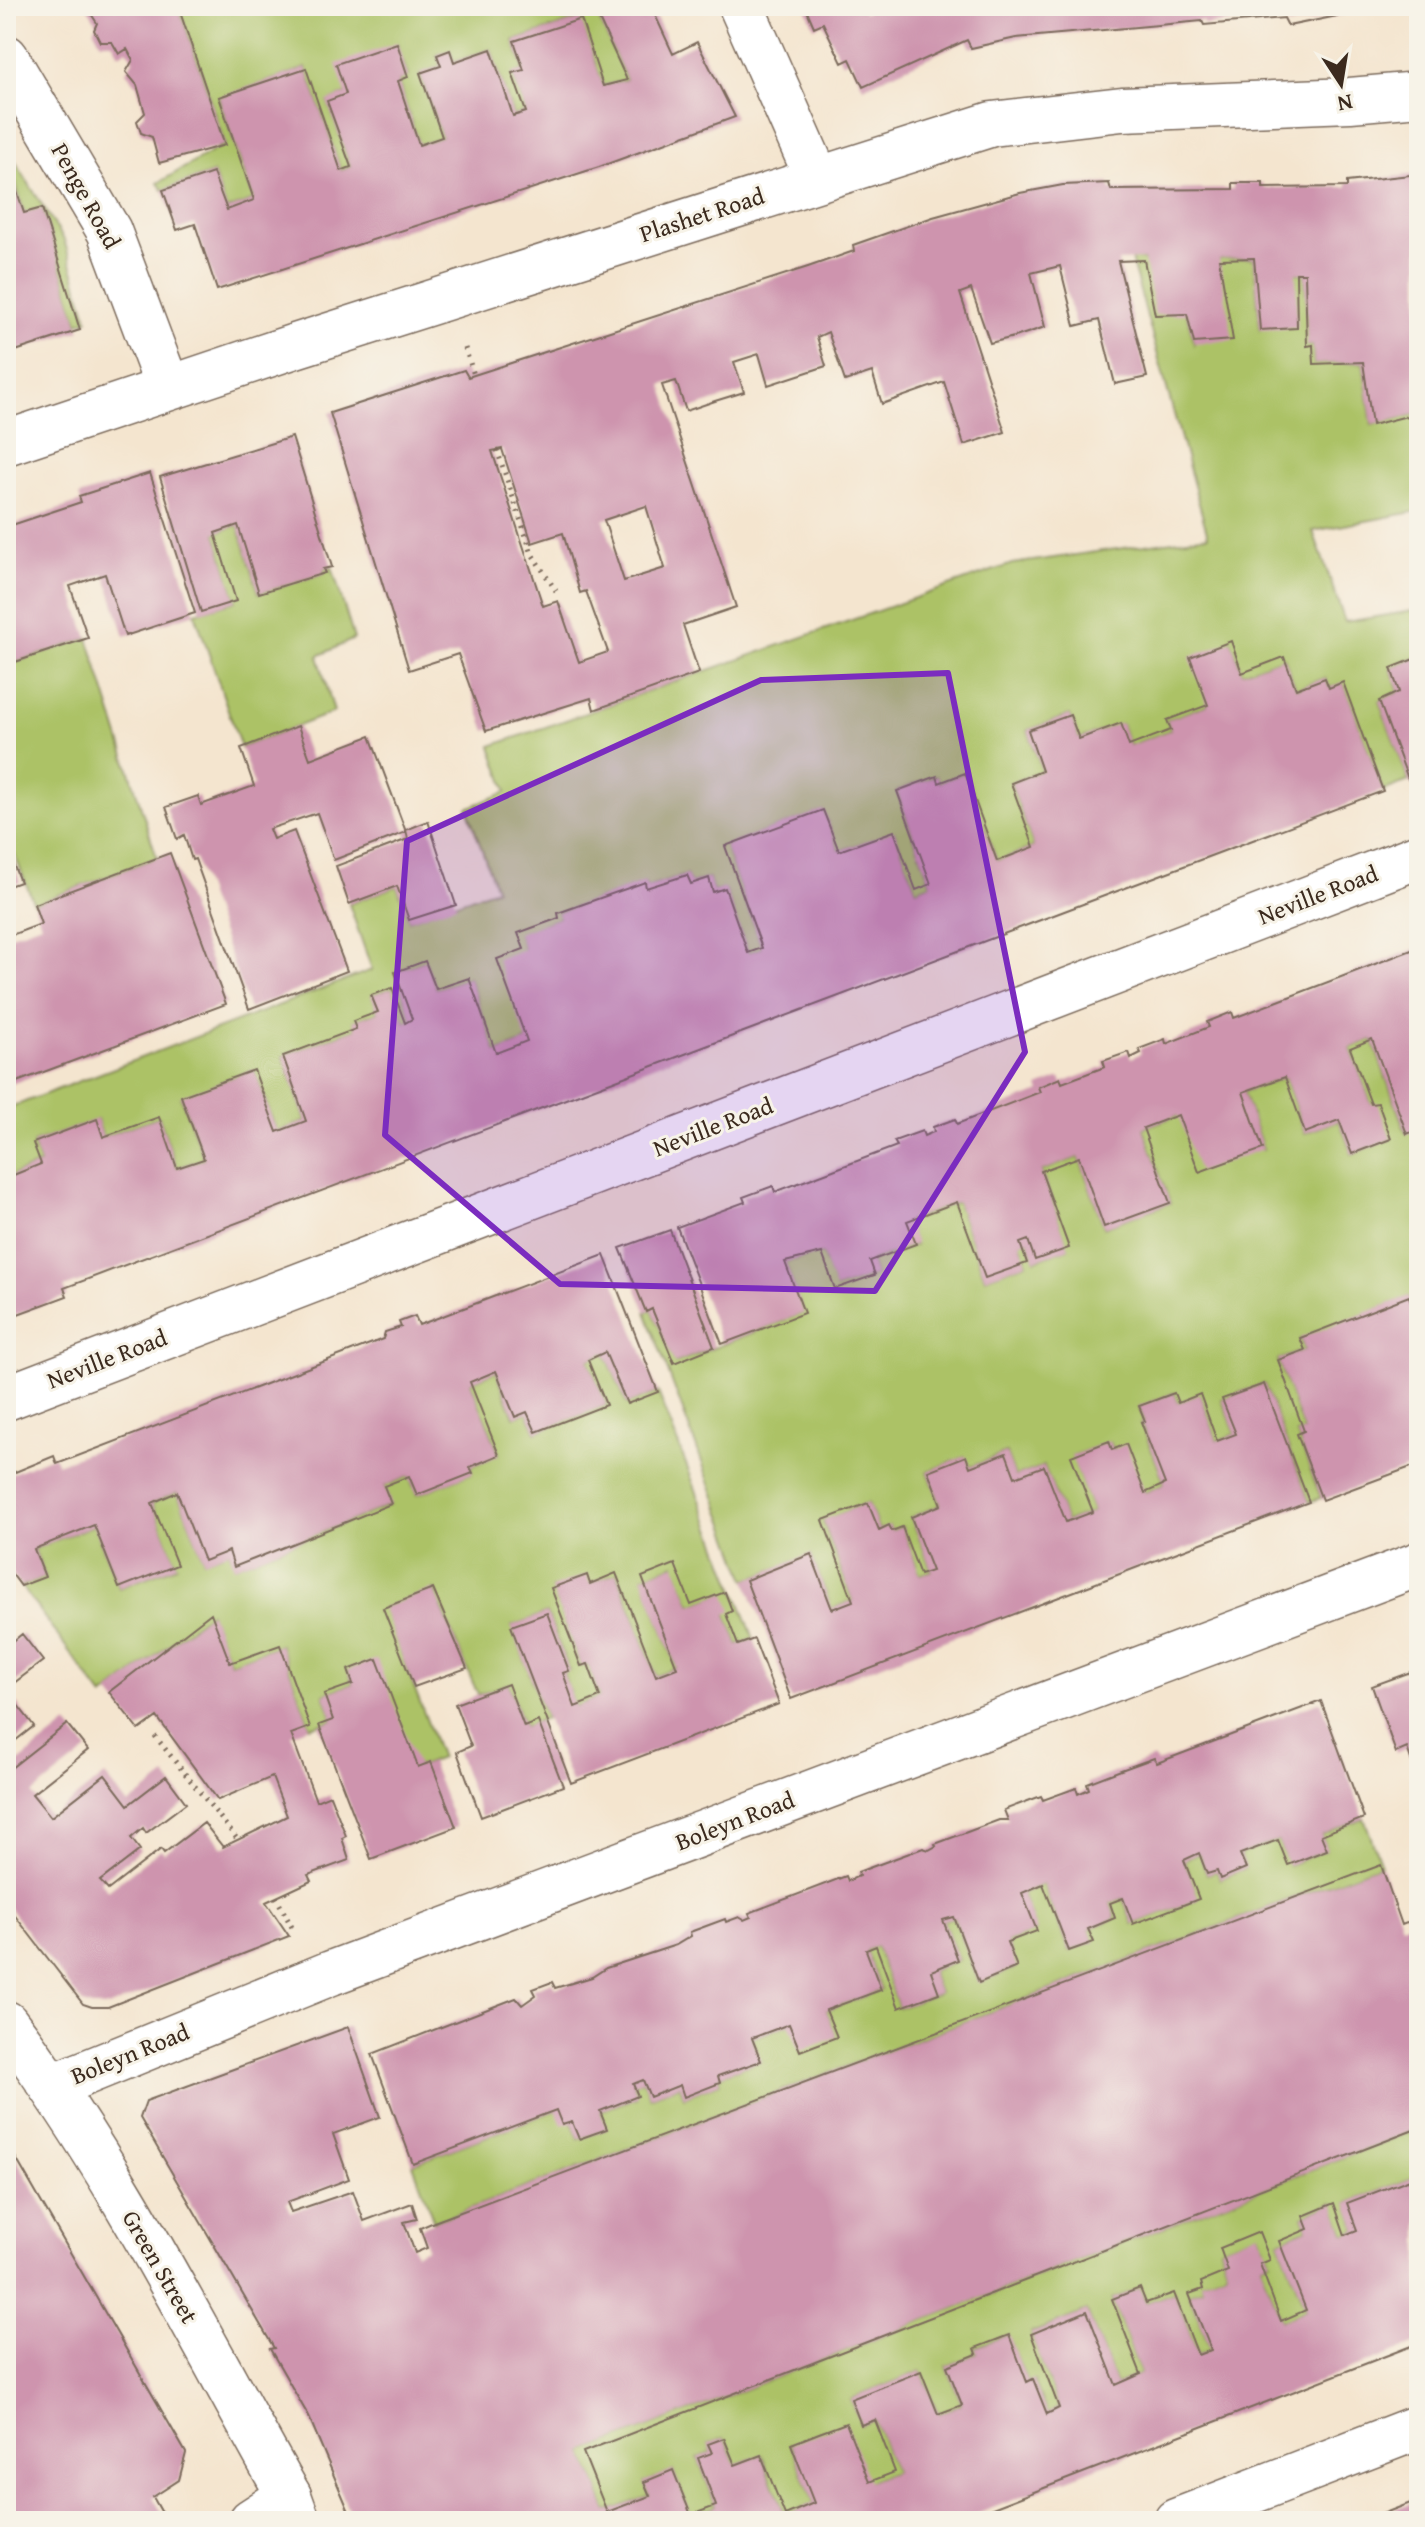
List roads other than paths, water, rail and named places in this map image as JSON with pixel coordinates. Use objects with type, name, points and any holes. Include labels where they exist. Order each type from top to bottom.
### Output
[{"type":"street","points":[[741,6],[817,178]]},
{"type":"street","name":"Penge Road","points":[[6,57],[109,231],[168,388]]},
{"type":"street","name":"Plashet Road","points":[[6,443],[817,178],[992,124],[1032,116],[1419,94]]},
{"type":"street","name":"Neville Road","points":[[6,1398],[1419,856]]},
{"type":"street","name":"Boleyn Road","points":[[53,2086],[361,1962],[1419,1564]]},
{"type":"street","name":"Green Street","points":[[6,2023],[53,2086],[141,2232],[294,2509]]},
{"type":"street","points":[[1176,2521],[1419,2427]]},
{"type":"street","points":[[251,2521],[294,2509]]}]
